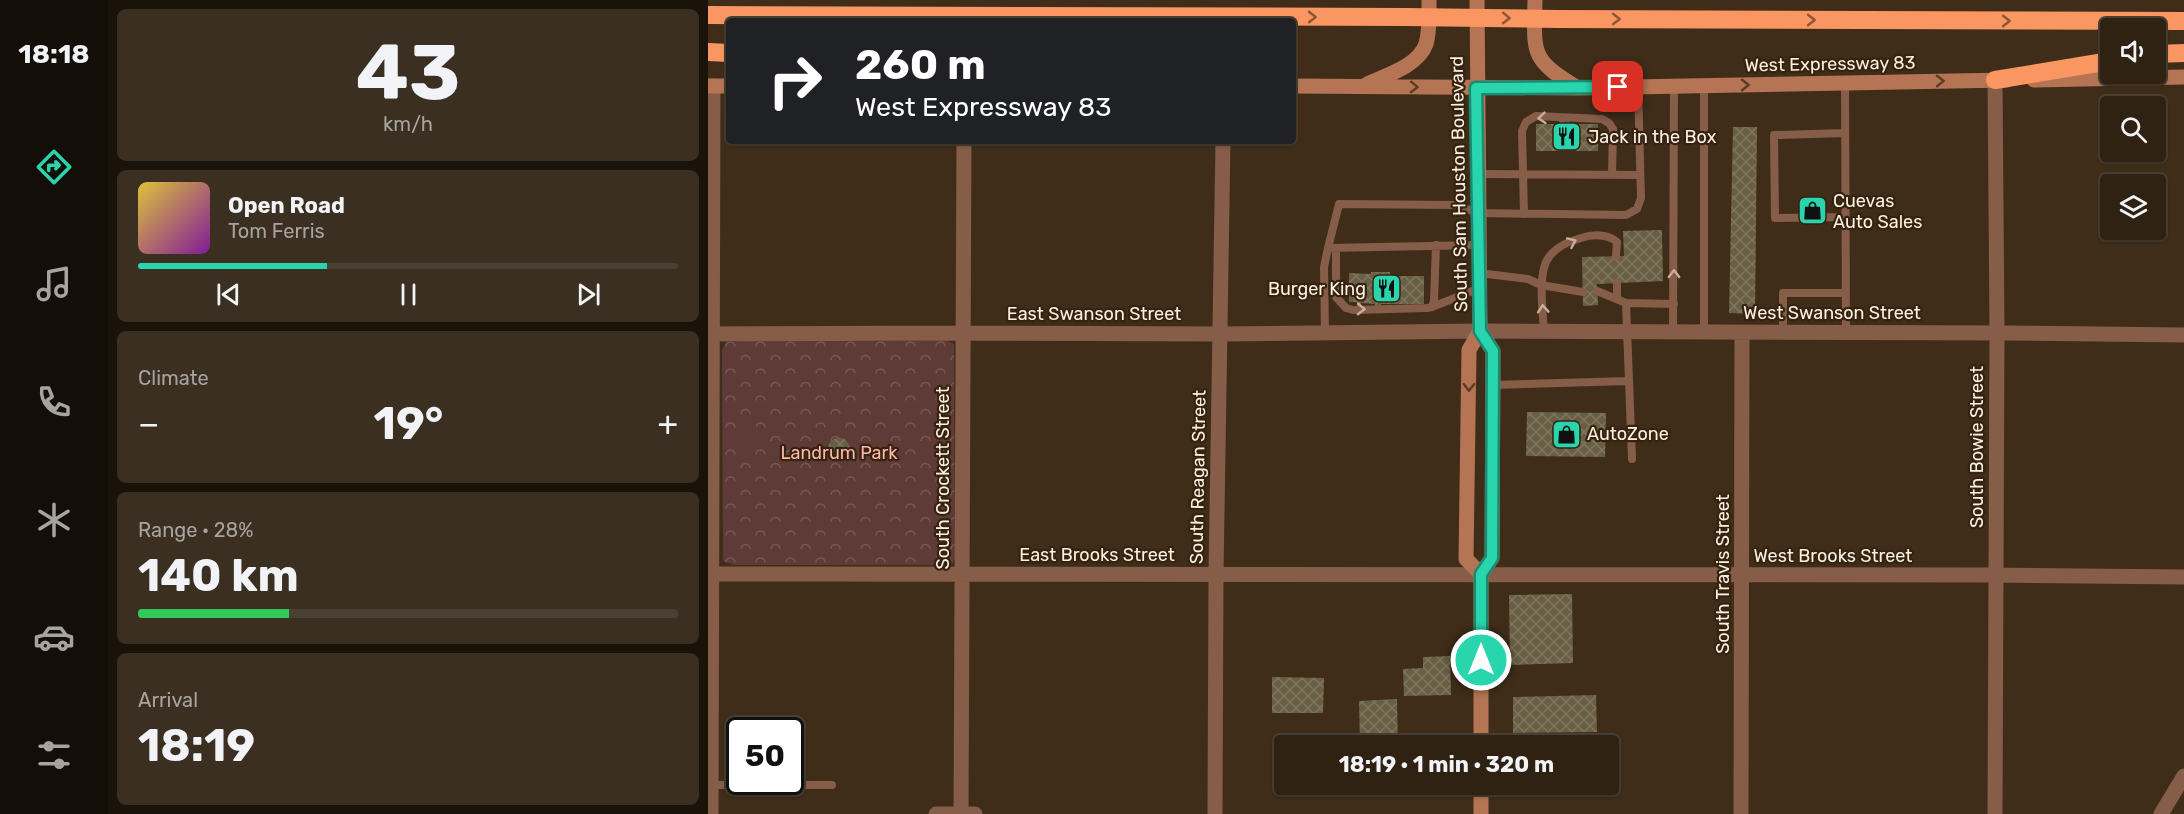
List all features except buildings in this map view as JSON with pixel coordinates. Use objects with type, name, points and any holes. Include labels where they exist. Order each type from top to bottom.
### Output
[{"type":"highway","points":[[708,15],[2184,21]]},
{"type":"highway","points":[[708,52],[726,53]]},
{"type":"highway","points":[[2166,54],[2184,53]]},
{"type":"highway","points":[[1995,80],[2100,63]]},
{"type":"main road","points":[[1365,86],[1400,69],[1419,54],[1425,45],[1428,33],[1429,0]]},
{"type":"main road","name":"South Sam Houston Boulevard","points":[[1477,0],[1480,331],[1469,351],[1466,559],[1481,574]]},
{"type":"main road","points":[[1535,0],[1534,42],[1538,55],[1551,71],[1578,88]]},
{"type":"main road","name":"West Expressway 83","points":[[1296,86],[1578,88],[2184,77]]},
{"type":"main road","name":"South Sam Houston Boulevard","points":[[1480,331],[1493,351],[1492,558],[1481,574],[1481,735]]},
{"type":"main road","points":[[1480,814],[1481,795]]},
{"type":"street","name":"South Bowie Street","points":[[1995,80],[1997,333],[1995,814]]},
{"type":"street","points":[[711,814],[710,334],[717,86]]},
{"type":"street","name":"South Crockett Street","points":[[961,814],[964,144]]},
{"type":"street","name":"South Reagan Street","points":[[1215,814],[1216,574],[1223,144]]},
{"type":"street","name":"West Swanson Street","points":[[1480,331],[2184,335]]},
{"type":"street","name":"East Swanson Street","points":[[710,334],[1219,334],[1480,331]]},
{"type":"street","name":"South Travis Street","points":[[1741,814],[1742,333]]},
{"type":"street","name":"East Brooks Street","points":[[712,574],[1481,574]]},
{"type":"street","name":"West Brooks Street","points":[[1481,574],[1996,575],[2184,578]]},
{"type":"street","points":[[2161,814],[2184,776]]},
{"type":"street","points":[[936,814],[975,814]]},
{"type":"lane","points":[[1845,83],[1846,333]]},
{"type":"lane","points":[[1704,85],[1704,333]]},
{"type":"lane","points":[[1583,292],[1541,285],[1528,279],[1480,280],[1426,308],[1353,310],[1346,308],[1336,297],[1332,248],[1339,204],[1456,205],[1478,213],[1626,215],[1637,208],[1641,198],[1638,86]]},
{"type":"lane","points":[[1673,333],[1674,86]]},
{"type":"lane","points":[[1524,214],[1522,131],[1526,122],[1536,116],[1602,119],[1609,123],[1613,129],[1612,175]]},
{"type":"lane","points":[[1845,133],[1774,135],[1775,218],[1846,217]]},
{"type":"lane","points":[[1478,174],[1640,175]]},
{"type":"lane","points":[[1544,332],[1541,285],[1548,257],[1568,242],[1586,236],[1612,237],[1617,242],[1616,256]]},
{"type":"lane","points":[[1332,248],[1479,244]]},
{"type":"lane","points":[[1432,306],[1436,245]]},
{"type":"lane","points":[[1325,333],[1324,267],[1332,248]]},
{"type":"lane","points":[[1617,283],[1628,332],[1632,459]]},
{"type":"lane","points":[[1597,291],[1622,301],[1674,304]]},
{"type":"lane","points":[[1784,333],[1783,293],[1846,292]]},
{"type":"lane","points":[[1493,385],[1629,381]]},
{"type":"lane","points":[[711,785],[832,785]]},
{"type":"green space","name":"Landrum Park","points":[[947,341],[954,344],[955,559],[953,563],[945,565],[734,565],[723,561],[722,350],[726,342]]},
{"type":"green space","points":[[736,415],[756,415],[756,450],[736,451]]},
{"type":"place","name":"Jack in the Box","points":[[1567,137]]},
{"type":"place","name":"Cuevas Auto Sales","points":[[1812,211]]},
{"type":"place","name":"Burger King","points":[[1387,289]]},
{"type":"place","name":"AutoZone","points":[[1566,434]]},
{"type":"route","points":[[1481,660],[1481,574],[1492,558],[1493,351],[1480,331],[1476,88],[1618,87]]}]
